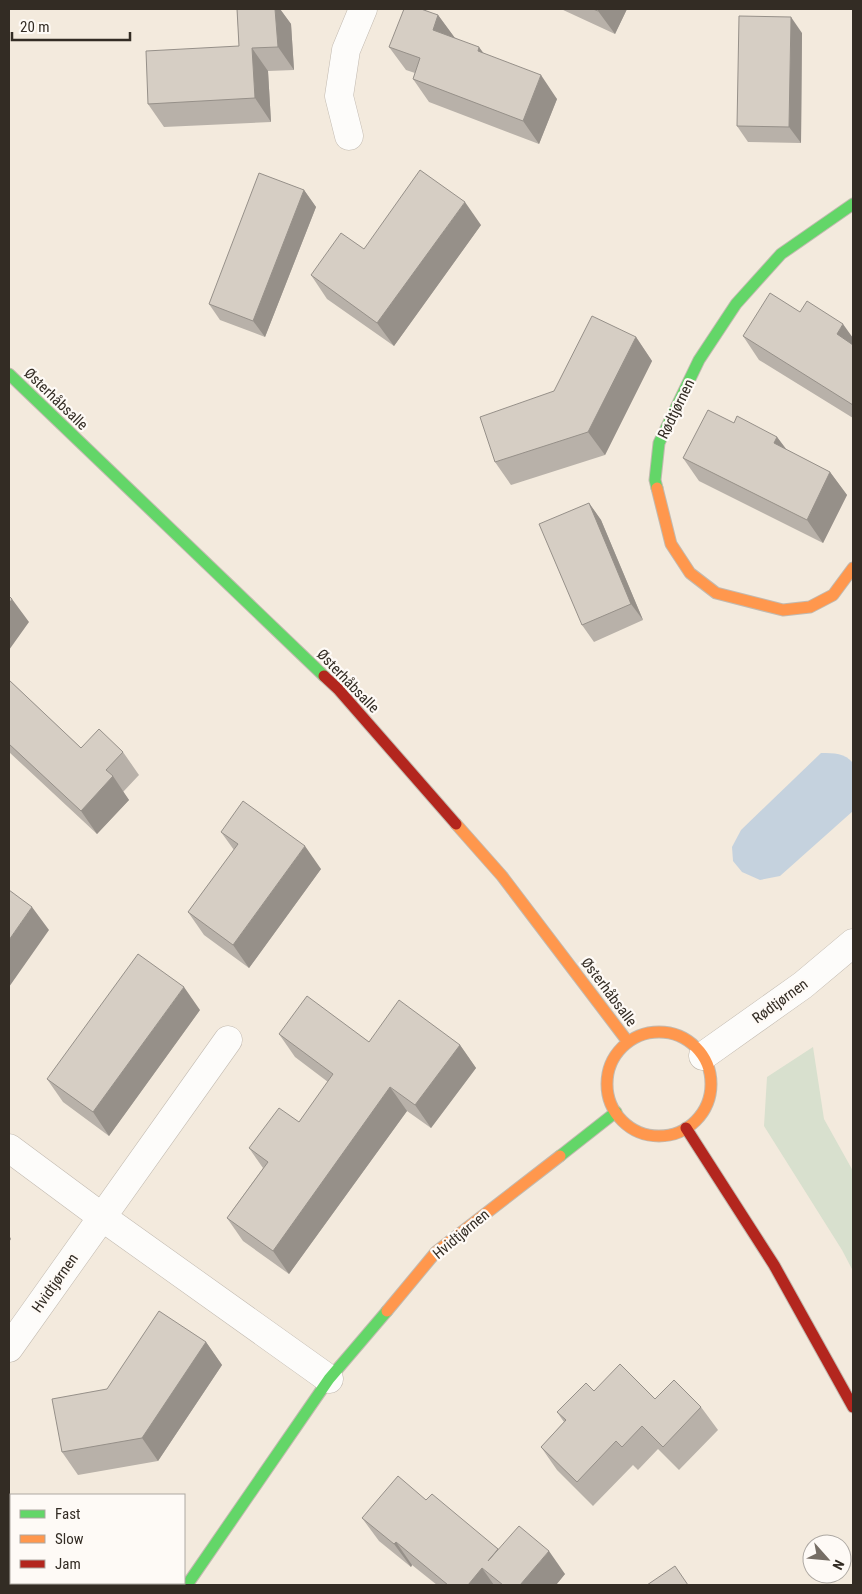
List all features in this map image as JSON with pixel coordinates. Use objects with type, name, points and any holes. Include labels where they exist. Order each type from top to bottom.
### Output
[{"type":"street","points":[[349,136],[339,96],[346,50],[363,9]]},
{"type":"street","name":"Rødtjørnen","points":[[853,204],[781,254],[736,304],[700,360],[659,443],[655,480],[671,544],[690,574],[716,593],[783,610],[810,607],[833,595],[853,568]]},
{"type":"street","name":"Østerhåbsalle","points":[[9,374],[338,689],[502,876],[628,1042]]},
{"type":"street","name":"Rødtjørnen","points":[[704,1056],[803,984],[853,943]]},
{"type":"street","points":[[657,1032],[673,1033],[690,1042],[704,1056],[710,1074],[711,1093],[704,1111],[695,1121],[674,1134],[654,1136],[636,1131],[620,1119],[610,1103],[607,1084],[610,1068],[616,1053],[628,1042],[642,1035],[657,1032]]},
{"type":"street","name":"Hvidtjørnen","points":[[9,1348],[228,1040]]},
{"type":"street","name":"Hvidtjørnen","points":[[187,1585],[329,1379],[436,1252],[616,1112]]},
{"type":"street","points":[[686,1128],[774,1265],[853,1407]]},
{"type":"street","points":[[9,1148],[102,1217],[329,1379]]},
{"type":"green space","points":[[813,1047],[824,1119],[853,1171],[853,1271],[842,1250],[764,1126],[767,1077]]},
{"type":"shaded area","points":[[821,753],[843,755],[853,763],[853,811],[780,876],[760,880],[742,872],[733,861],[732,847],[741,830]]},
{"type":"building","points":[[237,9],[275,9],[278,47],[252,48],[255,98],[148,104],[146,51],[239,46]]},
{"type":"building","points":[[404,9],[421,9],[438,15],[433,30],[479,47],[478,51],[541,75],[523,121],[413,79],[420,58],[389,47]]},
{"type":"building","points":[[739,16],[791,17],[789,127],[737,126]]},
{"type":"building","points":[[420,170],[465,202],[377,323],[311,275],[341,233],[364,249]]},
{"type":"building","points":[[259,173],[304,190],[253,321],[209,304]]},
{"type":"building","points":[[770,293],[800,312],[807,301],[843,324],[837,334],[853,345],[853,405],[743,336]]},
{"type":"building","points":[[592,316],[636,337],[588,432],[495,462],[480,417],[554,391]]},
{"type":"building","points":[[708,410],[734,423],[737,416],[777,437],[774,443],[830,472],[807,520],[683,458]]},
{"type":"building","points":[[589,503],[631,604],[582,625],[539,524]]},
{"type":"building","points":[[9,680],[81,748],[99,729],[123,752],[106,770],[113,776],[81,811],[9,744]]},
{"type":"building","points":[[243,801],[305,846],[233,945],[188,912],[238,844],[221,832]]},
{"type":"building","points":[[9,890],[32,907],[9,940]]},
{"type":"building","points":[[138,954],[184,987],[93,1112],[47,1079]]},
{"type":"building","points":[[307,996],[369,1042],[399,1000],[460,1045],[415,1105],[390,1087],[273,1251],[227,1218],[268,1162],[249,1148],[279,1108],[299,1122],[333,1074],[279,1034]]},
{"type":"building","points":[[159,1311],[206,1342],[142,1438],[62,1452],[52,1399],[107,1389]]},
{"type":"building","points":[[620,1364],[655,1399],[674,1380],[701,1407],[663,1447],[642,1426],[622,1447],[616,1441],[577,1482],[541,1447],[566,1420],[557,1412],[586,1383],[594,1391]]},
{"type":"building","points":[[398,1476],[426,1500],[432,1494],[498,1549],[488,1561],[519,1526],[549,1551],[520,1585],[503,1585],[482,1568],[468,1585],[448,1585],[396,1542],[394,1544],[362,1518]]},
{"type":"building","points":[[675,1566],[688,1585],[647,1585]]},
{"type":"traffic: fast","points":[[657,488],[655,480],[659,443],[699,360],[736,304],[781,254],[853,204]]},
{"type":"traffic: fast","points":[[9,374],[324,676]]},
{"type":"traffic: fast","points":[[560,1156],[616,1112]]},
{"type":"traffic: fast","points":[[187,1585],[329,1379],[387,1311]]},
{"type":"traffic: slow","points":[[657,488],[671,544],[690,573],[716,593],[783,610],[810,607],[833,595],[853,568]]},
{"type":"traffic: slow","points":[[456,824],[502,876],[628,1042]]},
{"type":"traffic: slow","points":[[659,1032],[679,1036],[696,1047],[707,1064],[711,1084],[707,1104],[696,1121],[679,1132],[659,1136],[639,1132],[622,1121],[611,1104],[607,1084],[611,1064],[622,1047],[639,1036],[659,1032]]},
{"type":"traffic: slow","points":[[387,1311],[436,1252],[560,1156]]},
{"type":"traffic: jam","points":[[324,676],[338,689],[456,824]]},
{"type":"traffic: jam","points":[[686,1128],[774,1265],[853,1407]]}]
